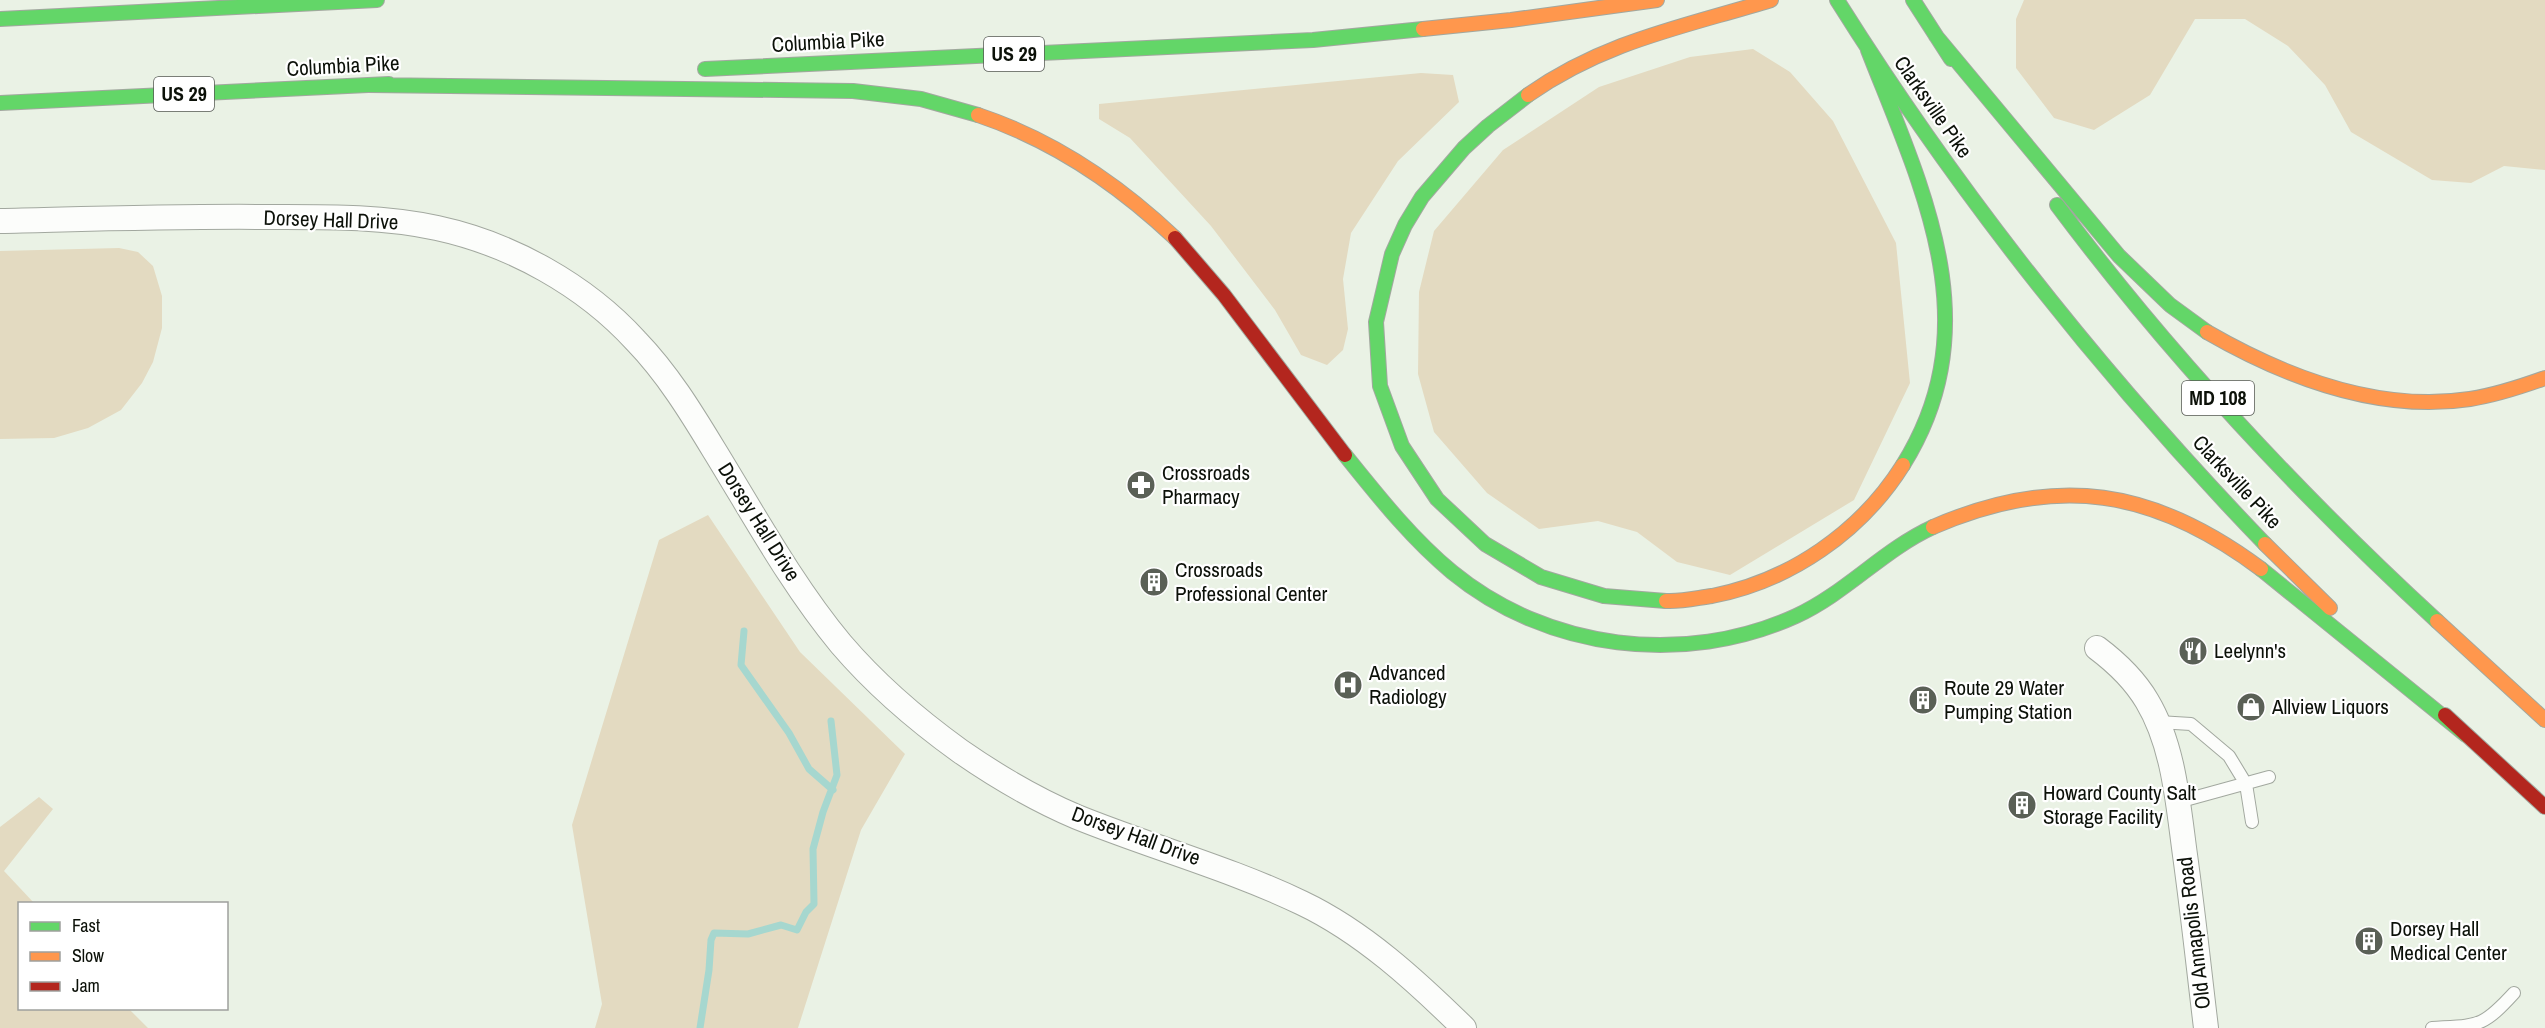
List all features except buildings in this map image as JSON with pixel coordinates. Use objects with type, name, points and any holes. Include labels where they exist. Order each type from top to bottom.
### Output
[{"type":"main road","points":[[161,10],[240,0]]},
{"type":"main road","points":[[0,19],[377,0]]},
{"type":"main road","name":"Columbia Pike","points":[[689,70],[1313,40],[1510,20],[1657,0]]},
{"type":"main road","points":[[1770,0],[1652,34],[1606,50],[1538,87],[1502,112],[1447,166],[1423,195],[1391,256],[1377,318],[1380,382],[1389,418],[1402,448],[1443,507],[1466,530],[1495,553],[1522,568],[1570,590],[1634,602],[1694,600],[1726,594],[1782,575],[1837,540],[1865,514],[1906,461],[1935,400],[1944,363],[1947,295],[1941,257],[1928,208],[1868,50]]},
{"type":"main road","name":"Clarksville Pike","points":[[1837,0],[1868,50],[2016,259],[2097,358],[2232,510],[2317,596],[2545,807]]},
{"type":"main road","name":"Clarksville Pike","points":[[1913,0],[2041,185],[2129,298],[2286,475],[2359,547],[2545,720]]},
{"type":"main road","points":[[1936,36],[2112,249],[2153,290],[2190,321],[2269,366],[2322,385],[2403,402],[2443,402],[2483,398],[2525,387],[2545,378]]},
{"type":"main road","name":"Columbia Pike","points":[[0,103],[606,74]]},
{"type":"main road","points":[[369,85],[853,91],[919,99],[975,114],[1022,132],[1066,153],[1112,184],[1150,214],[1184,247],[1223,293],[1370,486],[1418,542],[1444,567],[1479,594],[1508,610],[1577,636],[1615,643],[1658,645],[1719,640],[1754,632],[1827,599],[1897,548],[1973,510],[2011,499],[2047,495],[2086,495],[2128,501],[2187,522],[2214,535],[2254,563],[2466,735]]},
{"type":"street","name":"Dorsey Hall Drive","points":[[0,221],[181,216],[354,217],[437,228],[473,237],[536,265],[568,283],[634,338],[663,372],[697,421],[797,584],[840,643],[884,689],[931,730],[982,767],[1075,816],[1228,870],[1307,905],[1370,945],[1427,991],[1464,1028]]},
{"type":"street","name":"Old Annapolis Road","points":[[2097,648],[2121,666],[2136,684],[2158,722],[2166,745],[2178,802],[2206,1028]]},
{"type":"lane","points":[[2158,722],[2191,724],[2229,756],[2246,784],[2252,822]]},
{"type":"lane","points":[[2178,802],[2269,777]]},
{"type":"lane","points":[[2433,1028],[2483,1022],[2494,1016],[2514,993]]},
{"type":"shaded area","points":[[2024,0],[2545,0],[2545,170],[2504,166],[2471,183],[2432,180],[2351,132],[2325,85],[2288,46],[2245,19],[2195,19],[2150,95],[2094,130],[2054,118],[2016,68],[2016,19]]},
{"type":"shaded area","points":[[1753,49],[1790,72],[1833,121],[1896,243],[1910,383],[1854,500],[1730,575],[1677,562],[1637,532],[1598,521],[1539,529],[1487,493],[1434,432],[1418,374],[1419,292],[1434,231],[1503,150],[1599,87],[1690,57]]},
{"type":"shaded area","points":[[1421,73],[1453,75],[1459,102],[1398,161],[1351,233],[1343,279],[1348,329],[1343,350],[1327,365],[1301,355],[1275,310],[1211,226],[1130,138],[1099,119],[1099,104]]},
{"type":"shaded area","points":[[119,248],[138,252],[153,266],[162,296],[162,328],[153,362],[142,383],[121,410],[88,428],[54,438],[0,439],[0,251]]},
{"type":"shaded area","points":[[708,515],[800,652],[905,754],[861,830],[798,1028],[595,1028],[602,1004],[572,825],[659,540]]},
{"type":"shaded area","points":[[39,797],[53,809],[4,871],[33,902],[18,902],[18,1010],[130,1010],[148,1028],[0,1028],[0,827]]},
{"type":"waterway","points":[[744,631],[741,665],[789,733],[809,769],[833,790]]},
{"type":"waterway","points":[[700,1028],[711,940],[714,933],[748,934],[781,925],[797,930],[806,912],[814,904],[813,849],[823,812],[837,775],[831,721]]},
{"type":"traffic: fast","points":[[0,19],[377,0]]},
{"type":"traffic: fast","points":[[1837,0],[1933,144],[2037,283],[2148,416],[2265,544]]},
{"type":"traffic: fast","points":[[1913,0],[1951,59]]},
{"type":"traffic: fast","points":[[705,69],[1313,40],[1423,29]]},
{"type":"traffic: fast","points":[[1936,36],[2119,256],[2170,305],[2207,332]]},
{"type":"traffic: fast","points":[[1868,50],[1909,153],[1926,205],[1939,256],[1945,308],[1942,360],[1929,412],[1903,465]]},
{"type":"traffic: fast","points":[[0,103],[389,84]]},
{"type":"traffic: fast","points":[[369,85],[853,91],[921,99],[978,115]]},
{"type":"traffic: fast","points":[[1528,95],[1464,148],[1422,197],[1405,225],[1392,254],[1376,322],[1380,386],[1402,446],[1437,499],[1485,544],[1541,577],[1604,596],[1666,601]]},
{"type":"traffic: fast","points":[[2057,205],[2144,316],[2237,422],[2385,573],[2437,621]]},
{"type":"traffic: fast","points":[[1345,455],[1396,516],[1437,559],[1489,598],[1530,619],[1573,634],[1618,642],[1663,645],[1708,642],[1753,632],[1814,607],[1898,547],[1933,527]]},
{"type":"traffic: fast","points":[[2261,569],[2466,735]]},
{"type":"traffic: slow","points":[[1423,29],[1511,20],[1657,0]]},
{"type":"traffic: slow","points":[[1528,95],[1586,61],[1616,48],[1645,37],[1771,0]]},
{"type":"traffic: slow","points":[[978,115],[1032,137],[1083,166],[1131,200],[1175,238]]},
{"type":"traffic: slow","points":[[2207,332],[2300,377],[2333,388],[2401,401],[2435,402],[2470,399],[2545,378]]},
{"type":"traffic: slow","points":[[1666,601],[1712,596],[1741,589],[1796,566],[1845,532],[1886,489],[1903,465]]},
{"type":"traffic: slow","points":[[1933,527],[1978,510],[2022,500],[2063,495],[2103,498],[2143,506],[2182,521],[2221,542],[2261,569]]},
{"type":"traffic: slow","points":[[2265,544],[2330,608]]},
{"type":"traffic: slow","points":[[2437,621],[2545,720]]},
{"type":"traffic: jam","points":[[1175,238],[1224,295],[1345,455]]},
{"type":"traffic: jam","points":[[2445,715],[2545,807]]},
{"type":"place","name":"Crossroads Pharmacy","points":[[1141,485]]},
{"type":"place","name":"Crossroads Professional Center","points":[[1154,582]]},
{"type":"place","name":"Leelynn's","points":[[2193,651]]},
{"type":"place","name":"Advanced Radiology","points":[[1348,685]]},
{"type":"place","name":"Route 29 Water Pumping Station","points":[[1923,700]]},
{"type":"place","name":"Allview Liquors","points":[[2251,707]]},
{"type":"place","name":"Howard County Salt Storage Facility","points":[[2022,805]]},
{"type":"place","name":"Dorsey Hall Medical Center","points":[[2369,941]]}]
